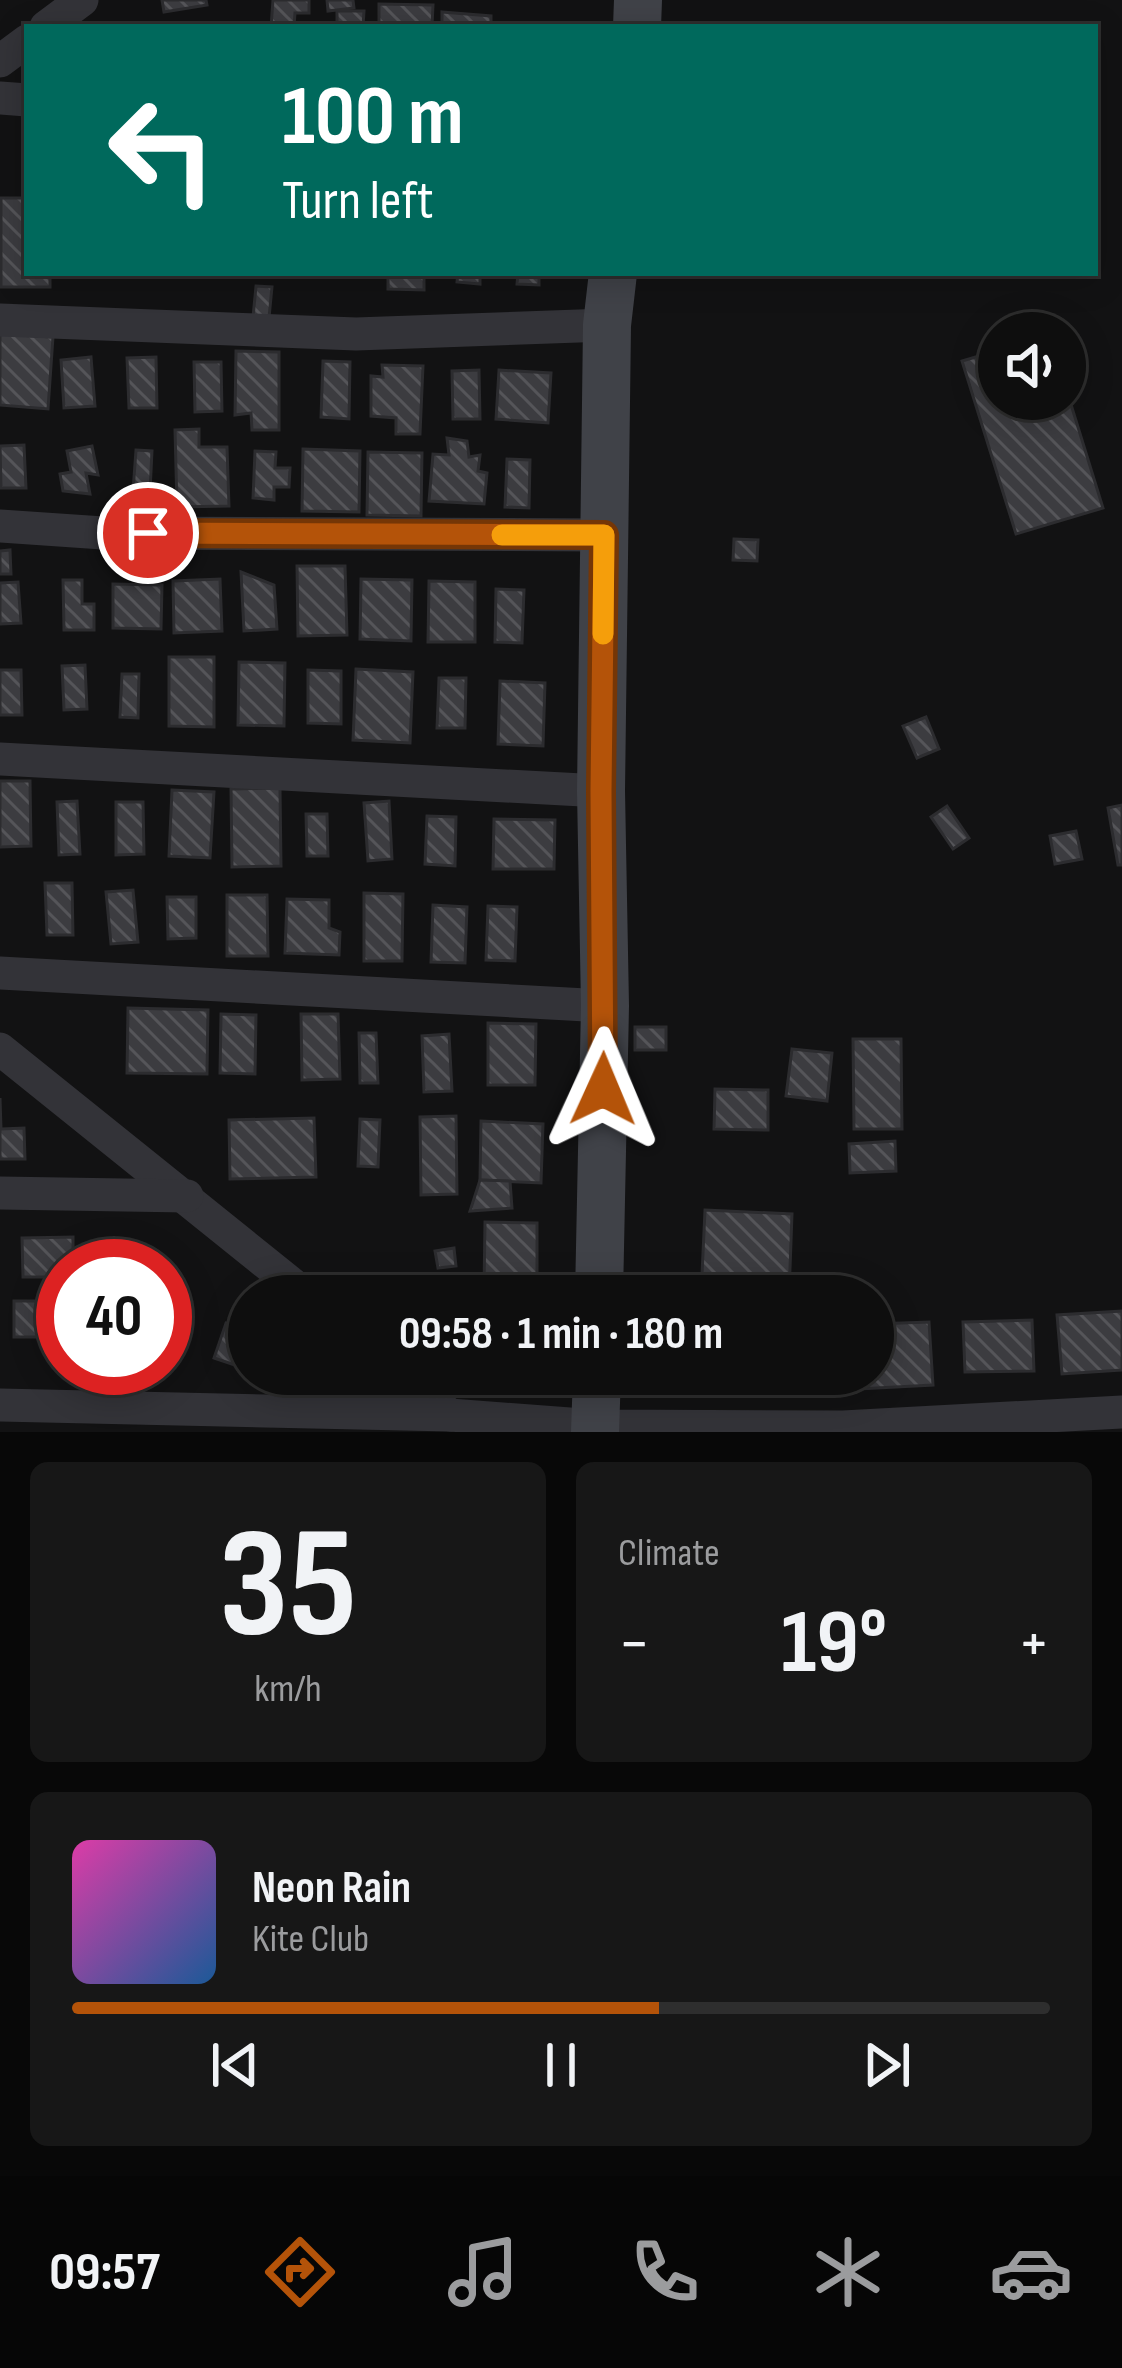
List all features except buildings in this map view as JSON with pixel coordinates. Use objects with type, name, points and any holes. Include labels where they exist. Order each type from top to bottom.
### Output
[{"type":"street","points":[[50,24],[82,0]]},
{"type":"street","points":[[599,1275],[605,1006],[604,535],[613,276]]},
{"type":"street","points":[[0,320],[356,334],[608,325]]},
{"type":"street","points":[[0,526],[103,533],[604,535]]},
{"type":"street","points":[[0,759],[601,791]]},
{"type":"street","points":[[0,973],[605,1006]]},
{"type":"street","points":[[0,1049],[282,1275]]},
{"type":"street","points":[[0,1192],[188,1196]]},
{"type":"street","points":[[426,1395],[450,1415]]},
{"type":"street","points":[[595,1429],[596,1395]]},
{"type":"street","points":[[0,1405],[450,1415],[595,1429],[843,1427],[1122,1412]]},
{"type":"slow traffic","points":[[502,535],[604,535],[603,634]]},
{"type":"route","points":[[148,533],[604,535],[603,1089]]}]
